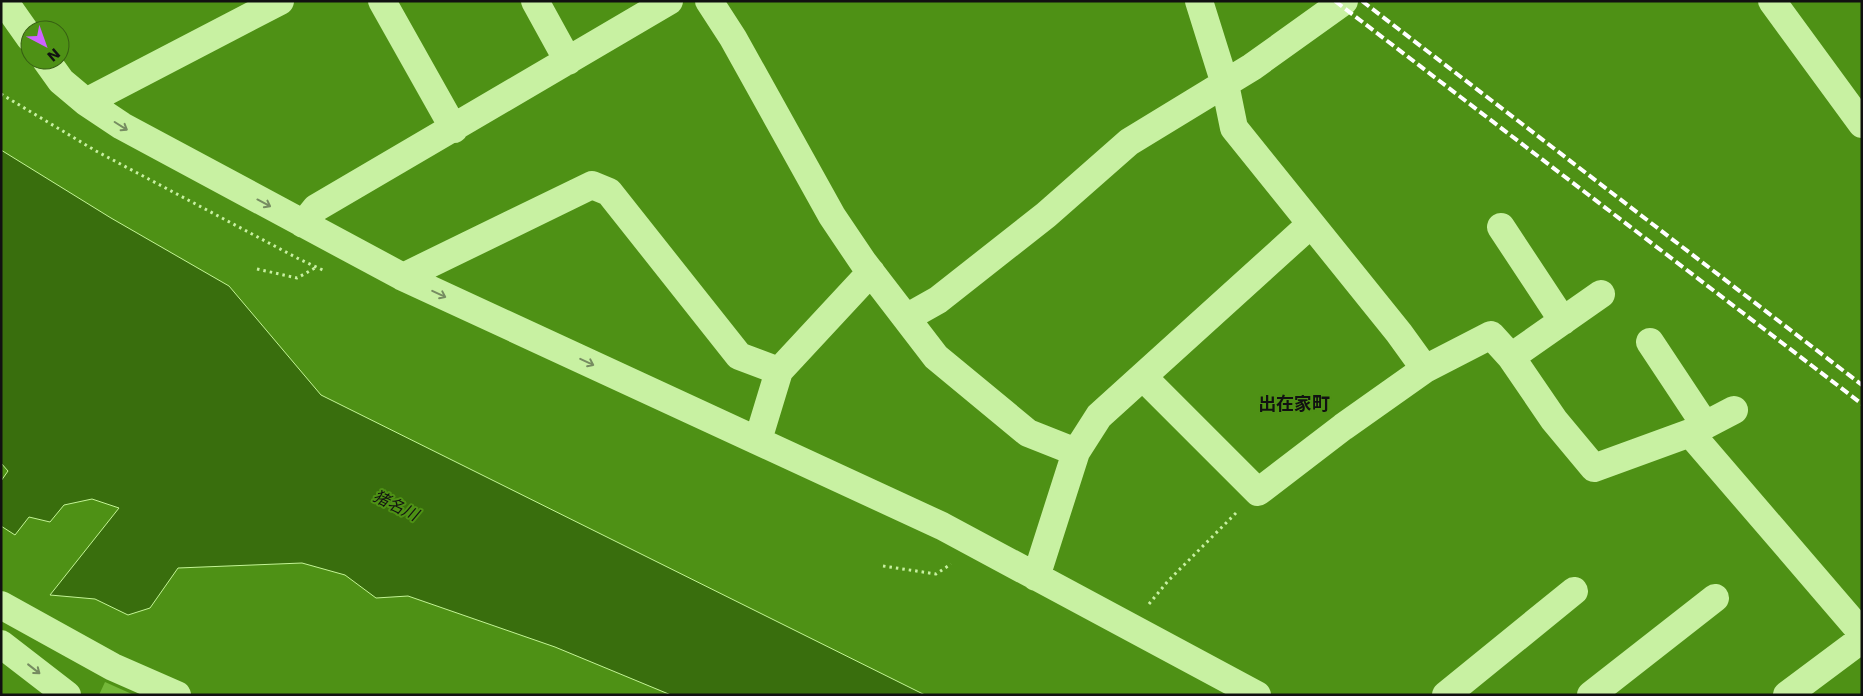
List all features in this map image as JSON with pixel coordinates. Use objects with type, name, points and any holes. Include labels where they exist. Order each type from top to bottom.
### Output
[{"type":"street","points":[[4,1],[20,24]]},
{"type":"street","points":[[86,102],[280,1]]},
{"type":"street","points":[[382,1],[454,129]]},
{"type":"street","points":[[535,1],[568,61]]},
{"type":"street","points":[[303,224],[316,208],[454,129],[669,1]]},
{"type":"street","points":[[709,1],[733,38],[832,216],[871,272],[936,357],[1028,433],[1076,452]]},
{"type":"street","points":[[1199,1],[1226,84],[1234,128],[1399,333],[1425,369]]},
{"type":"street","points":[[906,318],[938,300],[1046,215],[1129,142],[1252,68],[1344,1]]},
{"type":"street","points":[[1772,1],[1862,124]]},
{"type":"street","points":[[53,70],[61,81],[86,102],[122,126],[403,277],[942,526],[1257,695]]},
{"type":"street","points":[[403,277],[592,185],[609,192],[739,356],[779,371]]},
{"type":"street","points":[[1036,577],[1076,452],[1099,416],[1311,224]]},
{"type":"street","points":[[1501,227],[1563,321]]},
{"type":"street","points":[[758,440],[779,371],[871,272]]},
{"type":"street","points":[[1511,357],[1601,294]]},
{"type":"street","points":[[1143,377],[1258,492],[1343,427],[1425,369],[1491,335],[1511,357],[1554,420],[1594,468],[1698,429],[1734,410]]},
{"type":"street","points":[[1650,342],[1698,429],[1862,633]]},
{"type":"street","points":[[1446,695],[1574,591]]},
{"type":"street","points":[[1591,695],[1715,598]]},
{"type":"street","points":[[1,605],[113,667],[177,695]]},
{"type":"street","points":[[1787,695],[1862,640]]},
{"type":"street","points":[[1,644],[67,695]]},
{"type":"path","points":[[257,269],[298,278],[316,267]]},
{"type":"path","points":[[1130,628],[1168,581],[1258,492]]},
{"type":"path","points":[[882,566],[936,574],[951,565]]},
{"type":"water","name":"猪名川","points":[[1,150],[111,218],[229,286],[321,395],[925,695],[671,695],[555,647],[408,596],[376,598],[345,575],[302,563],[178,568],[150,608],[128,615],[95,599],[50,595],[119,508],[92,499],[64,505],[50,522],[29,517],[15,535],[1,526],[1,481],[8,471],[1,463]]},
{"type":"building","points":[[105,682],[134,695],[99,695]]},
{"type":"railway","points":[[1335,1],[1862,404]]},
{"type":"railway","points":[[1362,1],[1862,385]]},
{"type":"district","name":"出在家町","points":[[1294,404]]}]
